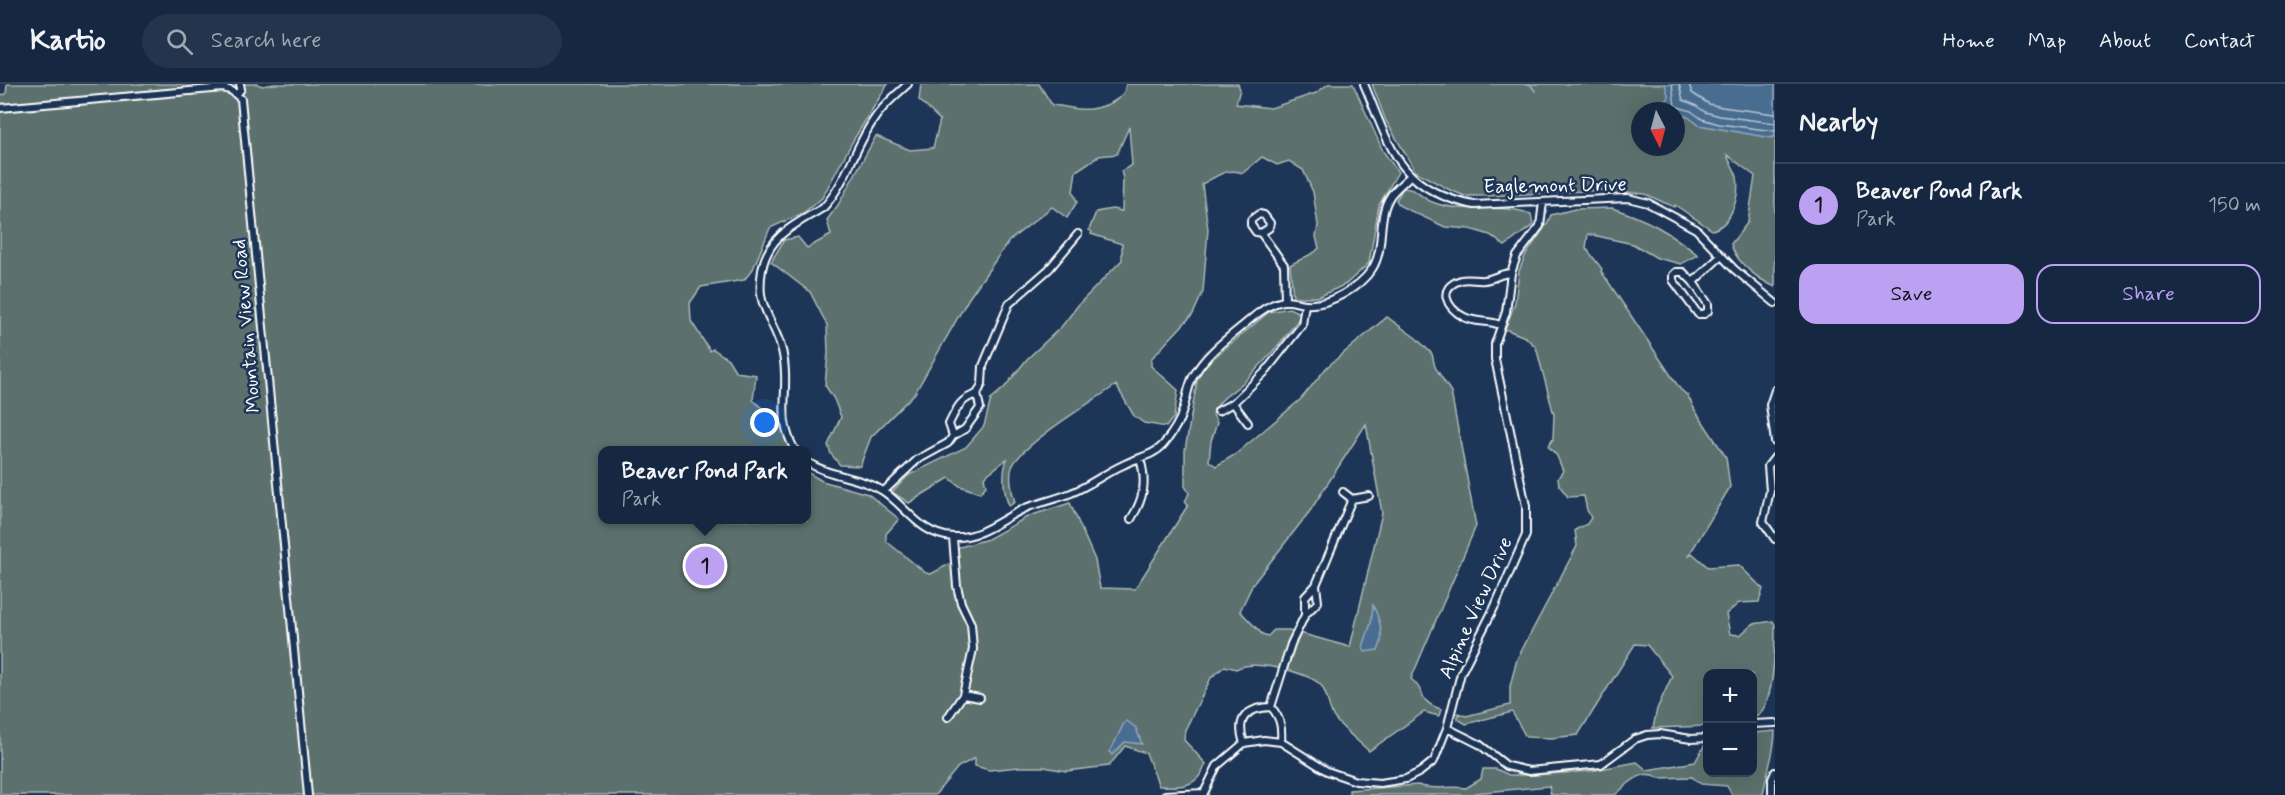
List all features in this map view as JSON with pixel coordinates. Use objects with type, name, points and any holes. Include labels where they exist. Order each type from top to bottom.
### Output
[{"type":"street","points":[[0,108],[223,88],[237,94],[241,89],[240,84]]},
{"type":"street","points":[[793,446],[785,429],[783,351],[761,296],[760,282],[764,259],[779,234],[823,208],[829,202],[876,115],[908,84]]},
{"type":"street","name":"Eaglemont Drive","points":[[1364,84],[1395,157],[1410,176],[1428,189],[1453,200],[1474,205],[1628,198],[1648,204],[1696,229],[1721,256],[1775,303]]},
{"type":"street","name":"Mountain View Road","points":[[237,94],[242,99],[244,108],[308,795]]},
{"type":"street","points":[[811,465],[817,469],[858,479],[884,491],[909,516],[926,528],[953,537],[976,535],[1028,507],[1070,494],[1091,484],[1110,471],[1140,459],[1161,446],[1182,413],[1192,377],[1210,353],[1260,312],[1285,301],[1305,304],[1333,299],[1350,290],[1372,269],[1390,196],[1410,176]]},
{"type":"street","name":"Alpine View Drive","points":[[1281,742],[1327,771],[1356,781],[1380,783],[1406,779],[1434,761],[1448,728],[1461,673],[1496,606],[1526,535],[1526,506],[1495,359],[1495,344],[1506,312],[1511,273],[1517,256],[1540,226],[1543,202]]},
{"type":"street","points":[[1261,233],[1284,265],[1285,301]]},
{"type":"street","points":[[884,491],[917,460],[948,444],[953,436],[965,429],[980,408],[977,394],[982,384],[983,366],[1009,304],[1049,269],[1078,234]]},
{"type":"street","points":[[1693,282],[1721,256]]},
{"type":"street","points":[[1676,272],[1683,272],[1693,282],[1708,304],[1708,311],[1704,314],[1698,314],[1673,280],[1673,275],[1676,272]]},
{"type":"street","points":[[1500,326],[1490,321],[1463,317],[1449,306],[1445,297],[1448,290],[1463,279],[1481,281],[1502,273],[1511,273]]},
{"type":"street","points":[[1218,411],[1233,403],[1265,372],[1302,325],[1305,304]]},
{"type":"street","points":[[953,436],[950,424],[958,407],[967,397],[977,394]]},
{"type":"street","points":[[1775,394],[1770,405],[1775,442]]},
{"type":"street","points":[[1233,403],[1248,423]]},
{"type":"street","points":[[1775,457],[1768,466],[1770,491],[1768,504],[1762,516],[1764,527],[1775,539]]},
{"type":"street","points":[[1131,519],[1139,507],[1145,487],[1140,459]]},
{"type":"street","points":[[1342,492],[1352,499],[1369,496]]},
{"type":"street","points":[[1305,615],[1305,597],[1316,585],[1352,499]]},
{"type":"street","points":[[948,717],[963,695],[973,638],[971,624],[961,603],[954,568],[953,537]]},
{"type":"street","points":[[1271,707],[1291,644],[1305,615],[1318,602],[1316,585]]},
{"type":"street","points":[[963,695],[980,698]]},
{"type":"street","points":[[1165,795],[1203,794],[1216,766],[1244,742],[1264,740],[1281,742],[1280,720],[1271,707]]},
{"type":"street","points":[[1244,742],[1242,731],[1245,716],[1252,709],[1271,707]]},
{"type":"street","points":[[1757,724],[1772,723]]},
{"type":"street","points":[[1448,728],[1479,744],[1507,766],[1529,771],[1601,764],[1635,739],[1647,735],[1703,738]]},
{"type":"street","points":[[1772,795],[1772,779],[1775,772]]},
{"type":"green space","points":[[7,84],[258,84],[262,86],[274,84],[888,84],[854,139],[822,198],[803,213],[770,228],[753,269],[744,280],[701,287],[690,303],[691,321],[710,351],[713,349],[728,359],[736,372],[756,375],[753,400],[780,424],[788,446],[598,446],[598,524],[811,524],[811,474],[822,481],[868,494],[899,519],[886,534],[886,541],[926,573],[931,574],[955,561],[956,548],[988,539],[1029,516],[1070,503],[1095,560],[1100,588],[1135,589],[1188,505],[1185,502],[1189,493],[1185,486],[1185,450],[1197,381],[1204,366],[1269,312],[1289,308],[1302,314],[1268,357],[1216,408],[1213,414],[1217,423],[1211,441],[1209,461],[1216,466],[1236,454],[1301,399],[1327,367],[1387,317],[1416,338],[1432,354],[1435,367],[1451,392],[1476,526],[1411,679],[1419,687],[1428,703],[1441,709],[1439,716],[1424,712],[1369,751],[1335,719],[1320,684],[1304,675],[1280,668],[1254,665],[1236,669],[1225,666],[1211,678],[1185,730],[1184,740],[1206,764],[1198,778],[1182,786],[1159,786],[1146,753],[1125,746],[1109,766],[1066,771],[1044,767],[989,770],[975,766],[975,758],[958,767],[935,795],[0,795],[0,95],[6,94]],"holes":[[[1366,424],[1382,513],[1350,647],[1289,630],[1274,630],[1268,636],[1262,634],[1240,611],[1253,584],[1310,511]]]},
{"type":"green space","points":[[921,84],[1039,84],[1052,105],[1086,109],[1113,102],[1125,90],[1126,84],[1238,84],[1240,89],[1236,104],[1271,108],[1316,93],[1328,84],[1353,84],[1383,151],[1398,172],[1379,205],[1369,263],[1346,284],[1318,297],[1293,297],[1290,265],[1319,248],[1316,237],[1318,225],[1313,192],[1303,170],[1289,161],[1277,165],[1262,157],[1243,173],[1227,172],[1202,184],[1208,229],[1203,292],[1193,314],[1151,359],[1151,366],[1178,390],[1174,417],[1166,427],[1144,423],[1134,416],[1116,385],[1045,434],[1020,456],[1012,469],[1011,484],[1015,502],[1009,506],[1004,482],[1007,459],[984,477],[986,486],[980,493],[960,486],[949,478],[909,503],[892,492],[909,475],[966,447],[984,426],[991,399],[1004,388],[1027,359],[1062,326],[1079,304],[1122,260],[1122,244],[1091,234],[1089,230],[1096,212],[1112,209],[1122,211],[1123,178],[1121,171],[1132,165],[1129,127],[1117,154],[1099,156],[1076,171],[1073,192],[1077,202],[1067,218],[1052,207],[1009,241],[969,298],[915,393],[871,437],[860,466],[840,465],[831,454],[828,445],[841,417],[825,385],[828,353],[827,325],[810,292],[771,262],[784,240],[798,237],[807,248],[831,235],[827,220],[838,205],[876,136],[910,150],[933,148],[940,120],[919,100]]},
{"type":"green space","points":[[1372,84],[1665,84],[1669,98],[1664,102],[1631,102],[1631,156],[1685,156],[1685,115],[1699,125],[1775,84],[1775,287],[1748,270],[1738,258],[1731,244],[1748,222],[1755,176],[1727,155],[1737,177],[1736,200],[1725,222],[1712,230],[1675,205],[1674,207],[1645,194],[1606,190],[1465,196],[1416,172],[1386,121]]},
{"type":"green space","points":[[1403,188],[1444,206],[1507,209],[1531,214],[1533,225],[1505,246],[1490,235],[1470,229],[1445,227],[1400,206],[1396,200]]},
{"type":"green space","points":[[1612,208],[1637,217],[1658,227],[1698,255],[1681,264],[1657,258],[1633,244],[1588,234],[1586,248],[1680,389],[1688,396],[1726,457],[1730,487],[1688,557],[1692,553],[1708,567],[1739,565],[1763,589],[1759,602],[1739,603],[1726,614],[1730,634],[1740,635],[1753,624],[1773,621],[1775,625],[1770,692],[1766,704],[1757,715],[1757,669],[1703,669],[1703,726],[1653,728],[1657,709],[1672,676],[1647,645],[1635,644],[1578,735],[1552,738],[1526,737],[1512,712],[1466,724],[1458,719],[1458,713],[1466,716],[1510,705],[1510,686],[1517,659],[1577,546],[1575,530],[1587,524],[1591,518],[1584,496],[1568,497],[1559,485],[1558,478],[1563,471],[1557,456],[1548,446],[1553,439],[1554,415],[1536,347],[1525,337],[1505,329],[1515,303],[1519,271],[1525,256],[1551,215],[1575,209]]},
{"type":"green space","points":[[1775,731],[1774,747],[1763,795],[1732,795],[1727,786],[1701,784],[1692,777],[1659,778],[1647,775],[1630,782],[1615,795],[1551,795],[1549,786],[1472,795],[1349,795],[1349,790],[1418,785],[1430,788],[1466,788],[1481,779],[1483,769],[1496,769],[1509,775],[1534,775],[1590,771],[1637,762],[1647,770],[1695,762],[1703,748],[1703,777],[1757,777],[1757,733]]},
{"type":"water","points":[[1665,84],[1775,84],[1775,136],[1771,138],[1699,125],[1685,116],[1685,102],[1663,102],[1669,98]]},
{"type":"water","points":[[1373,605],[1382,633],[1380,645],[1378,650],[1365,652],[1363,647],[1371,623]]},
{"type":"water","points":[[1127,721],[1136,728],[1142,744],[1125,742],[1112,755],[1110,752]]},
{"type":"waterway","points":[[1530,84],[1535,91]]},
{"type":"place","name":"Beaver Pond Park","points":[[705,566]]}]
